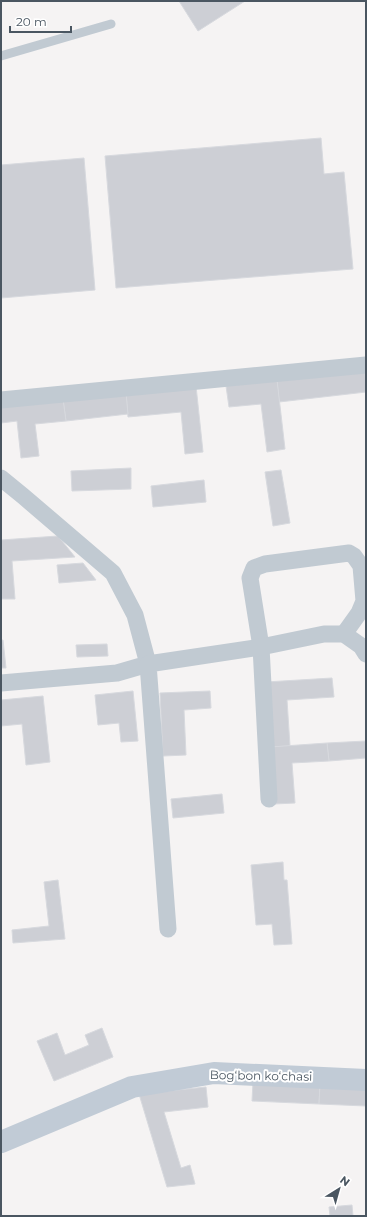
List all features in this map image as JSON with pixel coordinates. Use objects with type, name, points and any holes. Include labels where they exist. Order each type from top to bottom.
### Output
[{"type":"street","points":[[1,400],[366,365]]},
{"type":"street","points":[[1,478],[113,573],[134,615],[148,664],[168,929]]},
{"type":"street","points":[[269,799],[261,647],[250,578],[254,568],[265,564],[348,553],[354,556],[361,566],[364,601],[359,613],[344,634]]},
{"type":"street","points":[[1,683],[117,673],[148,664],[261,647],[324,634],[344,634],[361,646],[366,654]]},
{"type":"street","name":"Bogʻbon koʻchasi","points":[[1,1142],[132,1087],[214,1073],[366,1080]]},
{"type":"lane","points":[[1,56],[111,24]]},
{"type":"building","points":[[179,1],[245,1],[198,31]]},
{"type":"building","points":[[321,138],[324,174],[344,172],[353,269],[116,288],[105,156]]},
{"type":"building","points":[[84,158],[95,290],[1,298],[1,165]]},
{"type":"building","points":[[365,370],[366,392],[279,402],[277,380]]},
{"type":"building","points":[[277,380],[285,449],[267,452],[261,404],[229,407],[226,386]]},
{"type":"building","points":[[196,386],[203,452],[185,454],[181,412],[128,417],[126,393]]},
{"type":"building","points":[[126,393],[128,414],[66,421],[63,399]]},
{"type":"building","points":[[63,399],[66,421],[35,424],[39,456],[21,458],[17,421],[1,423],[1,406]]},
{"type":"building","points":[[131,468],[131,489],[72,491],[71,471]]},
{"type":"building","points":[[281,470],[290,523],[273,526],[265,472]]},
{"type":"building","points":[[204,480],[206,502],[153,507],[151,486]]},
{"type":"building","points":[[58,536],[75,557],[12,561],[15,599],[1,599],[1,540]]},
{"type":"building","points":[[83,563],[96,580],[59,583],[57,565]]},
{"type":"building","points":[[1,640],[3,640],[6,668],[1,668]]},
{"type":"building","points":[[107,644],[108,656],[77,657],[76,645]]},
{"type":"building","points":[[332,678],[334,697],[287,700],[290,746],[270,747],[266,682]]},
{"type":"building","points":[[133,691],[138,741],[121,742],[119,723],[98,725],[95,695]]},
{"type":"building","points":[[210,691],[211,708],[184,710],[186,755],[163,756],[160,693]]},
{"type":"building","points":[[43,696],[50,762],[26,765],[22,724],[1,726],[1,700]]},
{"type":"building","points":[[366,741],[366,758],[329,761],[327,743]]},
{"type":"building","points":[[327,743],[329,761],[292,763],[295,803],[274,804],[270,747]]},
{"type":"building","points":[[222,794],[224,813],[173,818],[171,799]]},
{"type":"building","points":[[283,862],[284,880],[287,880],[292,944],[274,945],[272,924],[256,925],[251,865]]},
{"type":"building","points":[[58,880],[65,939],[13,943],[12,930],[49,926],[44,882]]},
{"type":"building","points":[[102,1028],[113,1057],[54,1081],[37,1041],[57,1033],[65,1055],[89,1045],[85,1035]]},
{"type":"building","points":[[253,1082],[320,1084],[319,1104],[252,1101]]},
{"type":"building","points":[[320,1084],[366,1086],[366,1106],[319,1104]]},
{"type":"building","points":[[206,1087],[208,1107],[164,1112],[181,1168],[190,1165],[195,1184],[167,1187],[139,1094]]},
{"type":"building","points":[[352,1205],[353,1216],[330,1216],[329,1207]]}]
